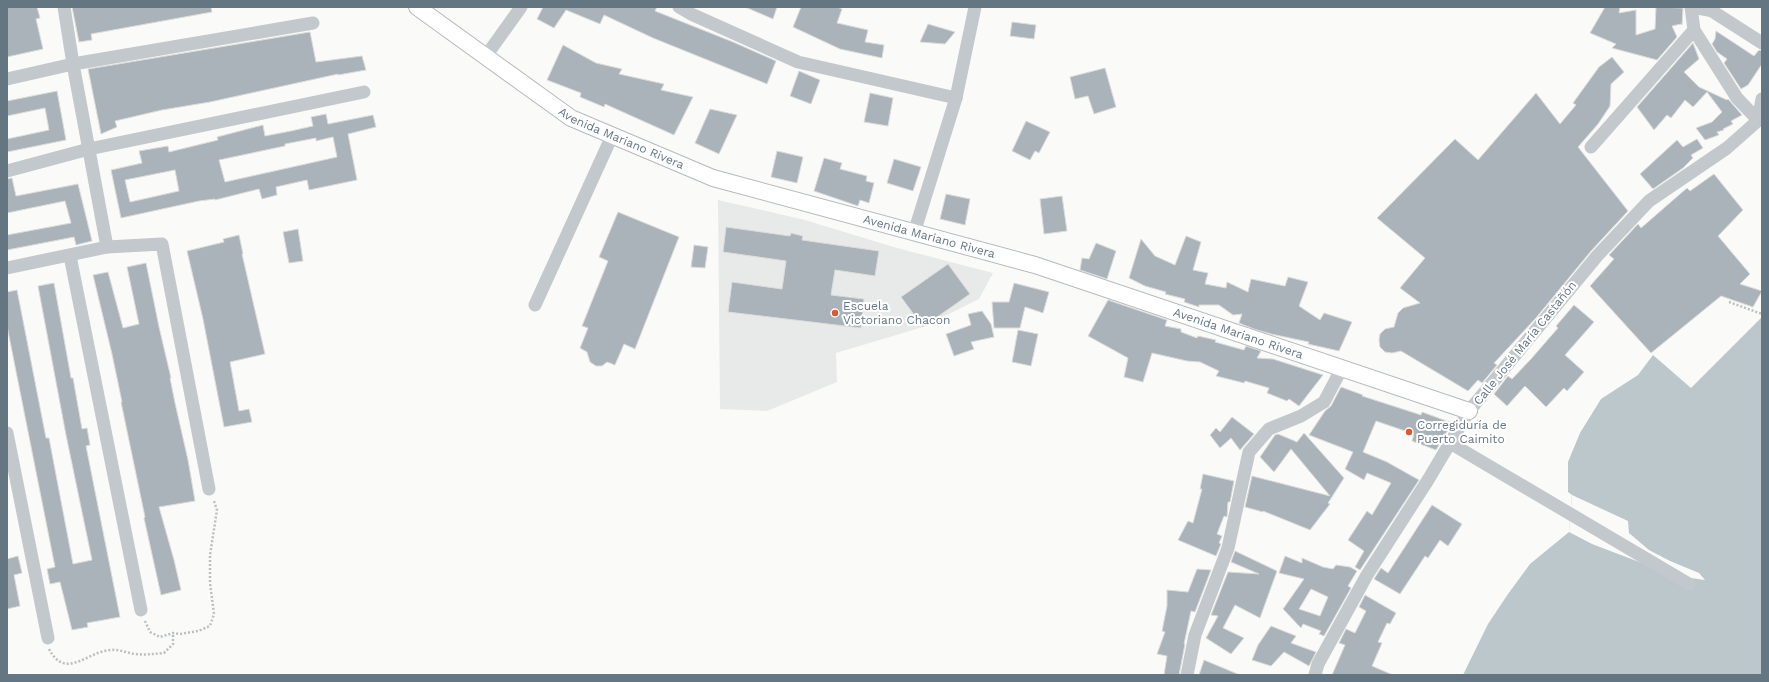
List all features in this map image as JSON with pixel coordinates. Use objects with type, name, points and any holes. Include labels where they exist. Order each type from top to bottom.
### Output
[{"type":"main road","name":"Avenida Mariano Rivera","points":[[417,7],[571,118],[713,178],[1034,265],[1469,411]]},
{"type":"street","points":[[64,7],[107,247]]},
{"type":"street","points":[[486,56],[521,7]]},
{"type":"street","points":[[679,7],[691,14],[798,62],[956,98]]},
{"type":"street","points":[[914,233],[956,98],[975,7]]},
{"type":"street","points":[[1760,119],[1737,98],[1694,30],[1692,7],[1712,11],[1762,43]]},
{"type":"street","points":[[7,79],[73,64],[312,23]]},
{"type":"street","points":[[1591,147],[1694,30]]},
{"type":"street","points":[[7,171],[89,150],[364,92]]},
{"type":"street","points":[[1760,119],[1762,99]]},
{"type":"street","name":"Calle José María Castañón","points":[[1315,675],[1318,664],[1367,575],[1428,480],[1469,411],[1597,256],[1649,201],[1727,148],[1760,119]]},
{"type":"street","points":[[535,305],[612,136]]},
{"type":"street","points":[[7,268],[70,256],[107,247],[162,244],[209,489]]},
{"type":"street","points":[[70,256],[141,610]]},
{"type":"street","points":[[1187,675],[1195,635],[1228,548],[1249,452],[1269,429],[1301,416],[1324,402],[1342,368]]},
{"type":"street","points":[[7,433],[48,638]]},
{"type":"street","points":[[1450,443],[1689,584]]},
{"type":"path","points":[[1729,302],[1762,314]]},
{"type":"path","points":[[141,610],[150,632],[160,637],[173,633],[180,634],[198,631],[210,626],[214,614],[210,583],[210,555],[217,510],[209,489]]},
{"type":"path","points":[[48,638],[49,648],[54,658],[62,664],[75,664],[94,654],[111,650],[136,654],[164,653],[173,644],[173,633]]},
{"type":"shaded area","name":"Escuela Victoriano Chacon","points":[[718,200],[805,220],[897,248],[993,273],[979,299],[923,327],[836,353],[837,382],[767,411],[720,409]]},
{"type":"shaded area","points":[[1762,317],[1762,675],[1463,675],[1488,624],[1530,564],[1569,532],[1572,495],[1568,492],[1568,462],[1580,433],[1601,399],[1638,375],[1653,355],[1691,388]]},
{"type":"pier","points":[[1572,495],[1628,521],[1629,533],[1649,550],[1670,561],[1699,573],[1705,580],[1676,576],[1592,544],[1569,532]]},
{"type":"building","points":[[7,7],[37,7],[40,18],[36,19],[43,49],[7,57]]},
{"type":"building","points":[[72,7],[211,7],[212,12],[91,34],[92,40],[79,42]]},
{"type":"building","points":[[543,7],[657,7],[655,11],[776,61],[767,84],[653,38],[604,15],[600,24],[566,10],[554,28],[537,19]]},
{"type":"building","points":[[745,7],[777,7],[773,19]]},
{"type":"building","points":[[801,7],[837,7],[842,9],[837,23],[868,30],[865,42],[884,45],[882,58],[840,49],[793,27]]},
{"type":"building","points":[[1605,7],[1620,7],[1619,13],[1636,10],[1636,35],[1655,29],[1656,7],[1683,8],[1682,25],[1672,26],[1677,37],[1657,60],[1612,48],[1616,44],[1590,33]]},
{"type":"building","points":[[1012,22],[1036,25],[1034,39],[1010,36]]},
{"type":"building","points":[[928,24],[955,32],[945,44],[920,42]]},
{"type":"building","points":[[1716,31],[1754,56],[1759,50],[1762,51],[1762,64],[1748,85],[1741,89],[1724,63],[1727,59],[1717,52],[1712,44],[1715,39]]},
{"type":"building","points":[[310,32],[316,62],[362,56],[366,70],[338,74],[115,121],[117,127],[101,134],[88,69]]},
{"type":"building","points":[[1693,43],[1699,59],[1684,72],[1699,87],[1727,100],[1728,99],[1742,115],[1731,121],[1733,124],[1723,129],[1724,130],[1717,132],[1719,135],[1705,140],[1696,128],[1712,122],[1722,112],[1707,92],[1693,107],[1685,100],[1671,118],[1667,115],[1654,130],[1637,107]]},
{"type":"building","points":[[563,45],[596,63],[622,69],[619,74],[664,84],[661,90],[693,97],[674,135],[605,104],[604,107],[580,97],[581,93],[547,80]]},
{"type":"building","points":[[1612,57],[1624,72],[1611,84],[1610,106],[1598,124],[1578,147],[1628,211],[1591,251],[1535,319],[1494,363],[1497,365],[1482,383],[1478,380],[1468,391],[1401,351],[1392,353],[1385,352],[1380,347],[1380,334],[1385,329],[1394,327],[1398,313],[1403,308],[1420,303],[1400,288],[1425,258],[1377,218],[1455,139],[1478,160],[1536,93],[1560,124],[1576,105],[1573,103],[1599,67]]},
{"type":"building","points":[[1105,68],[1116,107],[1094,114],[1088,96],[1075,99],[1070,77]]},
{"type":"building","points":[[799,71],[820,80],[811,104],[790,96]]},
{"type":"building","points":[[57,91],[66,140],[7,152],[7,139],[49,130],[45,108],[7,116],[7,101]]},
{"type":"building","points":[[870,93],[893,98],[888,126],[864,122]]},
{"type":"building","points":[[710,109],[737,115],[719,154],[695,143]]},
{"type":"building","points":[[326,114],[328,124],[373,115],[376,127],[348,134],[357,180],[309,190],[307,180],[276,187],[277,195],[262,199],[259,189],[215,200],[199,201],[121,218],[111,170],[142,163],[139,151],[168,146],[169,152],[218,140],[217,137],[263,125],[265,136],[291,131],[313,126],[311,117]],"holes":[[[333,137],[337,157],[225,182],[219,160],[285,146],[285,144],[316,138],[316,141]],[[175,170],[179,191],[130,202],[125,180]]]},
{"type":"building","points":[[1026,121],[1050,132],[1039,153],[1035,151],[1030,160],[1012,151]]},
{"type":"building","points":[[1697,139],[1703,148],[1691,155],[1693,158],[1683,168],[1653,189],[1640,174],[1677,140],[1683,147]]},
{"type":"building","points":[[777,151],[803,157],[797,183],[771,177]]},
{"type":"building","points":[[824,158],[842,163],[840,169],[867,176],[866,181],[874,183],[869,203],[860,200],[858,206],[814,191]]},
{"type":"building","points":[[894,159],[921,167],[913,191],[887,183]]},
{"type":"building","points":[[1714,174],[1743,210],[1718,236],[1750,274],[1740,284],[1762,291],[1753,307],[1721,296],[1651,353],[1590,286],[1614,259],[1609,255],[1638,224],[1641,228],[1687,188],[1690,191]]},
{"type":"building","points":[[12,178],[16,196],[78,184],[92,241],[76,245],[74,237],[7,250],[7,235],[71,223],[65,201],[7,213],[7,179]]},
{"type":"building","points":[[946,194],[970,199],[965,225],[940,219]]},
{"type":"building","points":[[1062,196],[1067,231],[1044,234],[1040,199]]},
{"type":"building","points":[[618,212],[679,237],[635,349],[624,344],[615,365],[607,362],[602,366],[596,366],[590,362],[587,352],[580,348],[588,328],[582,326],[608,261],[599,257]]},
{"type":"building","points":[[726,227],[790,236],[791,233],[803,236],[802,240],[879,251],[875,276],[835,270],[831,295],[864,299],[861,328],[728,312],[732,282],[782,289],[786,261],[723,252]]},
{"type":"building","points":[[298,229],[303,261],[289,263],[283,232]]},
{"type":"building","points":[[239,235],[265,354],[230,362],[239,411],[249,409],[252,422],[224,427],[203,319],[187,251],[224,242],[223,239]]},
{"type":"building","points":[[1186,236],[1201,242],[1193,270],[1208,273],[1205,284],[1226,288],[1227,282],[1248,292],[1251,279],[1285,286],[1288,277],[1308,282],[1299,306],[1320,320],[1324,313],[1352,322],[1339,351],[1254,329],[1239,323],[1242,314],[1233,315],[1219,305],[1199,305],[1199,307],[1184,302],[1185,299],[1165,294],[1166,292],[1145,286],[1129,278],[1141,239],[1155,256],[1175,265]]},
{"type":"building","points":[[1096,243],[1116,251],[1107,279],[1080,270],[1082,258],[1089,259]]},
{"type":"building","points":[[694,245],[708,247],[705,268],[691,267]]},
{"type":"building","points":[[146,263],[188,460],[195,501],[159,507],[181,590],[161,595],[144,518],[112,354],[93,275],[108,272],[123,328],[139,324],[127,267]]},
{"type":"building","points":[[948,264],[970,294],[923,327],[901,297]]},
{"type":"building","points":[[54,283],[82,429],[87,428],[90,445],[86,446],[120,617],[87,623],[88,627],[72,630],[60,582],[50,584],[47,569],[55,567],[7,326],[7,292],[17,290],[46,438],[49,438],[73,564],[92,560],[66,435],[38,286]]},
{"type":"building","points":[[1014,283],[1049,292],[1043,313],[1025,307],[1020,328],[994,328],[992,302],[1009,302]]},
{"type":"building","points":[[1108,300],[1167,320],[1165,326],[1181,329],[1181,332],[1197,338],[1198,336],[1216,340],[1215,342],[1244,350],[1246,346],[1261,351],[1257,358],[1273,359],[1323,375],[1299,406],[1289,399],[1287,401],[1267,393],[1269,388],[1245,381],[1244,383],[1216,376],[1219,371],[1200,362],[1187,361],[1152,353],[1143,382],[1124,377],[1128,358],[1088,336]]},
{"type":"building","points":[[1574,305],[1594,322],[1565,355],[1584,372],[1567,391],[1564,388],[1546,407],[1525,386],[1507,406],[1494,394],[1508,376],[1512,379],[1531,359],[1558,328],[1556,326]]},
{"type":"building","points":[[982,311],[991,324],[994,337],[971,342],[974,349],[954,356],[946,334],[971,325],[968,314]]},
{"type":"building","points":[[1018,330],[1038,334],[1031,366],[1012,362]]},
{"type":"building","points":[[1341,387],[1363,395],[1362,396],[1421,415],[1422,412],[1452,423],[1436,450],[1412,441],[1414,434],[1376,421],[1363,452],[1387,462],[1419,480],[1360,570],[1355,567],[1364,551],[1348,540],[1367,511],[1372,515],[1391,483],[1367,473],[1364,480],[1345,469],[1353,452],[1309,435],[1325,411],[1331,406]]},
{"type":"building","points":[[1232,417],[1254,434],[1240,450],[1231,438],[1220,448],[1210,435],[1216,428],[1220,432]]},
{"type":"building","points":[[1304,433],[1344,478],[1328,503],[1330,504],[1310,530],[1263,511],[1245,507],[1252,476],[1330,496],[1291,449],[1274,472],[1260,457],[1275,435],[1278,434],[1297,442]]},
{"type":"building","points":[[1203,474],[1234,481],[1230,502],[1228,502],[1227,517],[1224,516],[1217,534],[1222,536],[1219,543],[1221,544],[1216,556],[1178,540],[1188,521],[1193,523],[1202,489],[1200,489]]},
{"type":"building","points":[[1432,505],[1462,524],[1448,546],[1440,540],[1428,558],[1425,556],[1400,594],[1374,579],[1381,568],[1388,573]]},
{"type":"building","points":[[1235,551],[1277,571],[1260,618],[1235,605],[1223,628],[1244,638],[1231,654],[1206,638],[1218,616],[1211,615],[1228,572],[1259,574],[1231,562]]},
{"type":"building","points":[[18,556],[22,573],[14,575],[20,606],[7,609],[7,559]]},
{"type":"building","points":[[1285,556],[1302,563],[1302,558],[1323,567],[1333,569],[1336,565],[1350,567],[1357,571],[1348,586],[1351,588],[1324,636],[1319,634],[1321,631],[1303,624],[1301,628],[1283,609],[1304,579],[1279,573]],"holes":[[[1311,589],[1328,597],[1320,616],[1299,609]]]},
{"type":"building","points":[[1197,569],[1211,570],[1195,612],[1191,611],[1179,675],[1164,675],[1167,656],[1157,654],[1165,632],[1162,631],[1167,606],[1167,590],[1188,592]]},
{"type":"building","points":[[1365,595],[1396,613],[1390,624],[1387,623],[1378,642],[1382,643],[1372,666],[1393,675],[1332,675],[1345,645],[1339,643],[1346,629],[1355,633],[1366,611],[1359,607]]},
{"type":"building","points":[[1271,626],[1296,636],[1291,643],[1316,652],[1309,666],[1284,652],[1271,666],[1252,660],[1258,645]]},
{"type":"building","points":[[1204,660],[1240,675],[1199,675]]},
{"type":"place","name":"Escuela Victoriano Chacon","points":[[835,313]]},
{"type":"place","name":"Corregiduría de Puerto Caimito","points":[[1409,432]]}]
